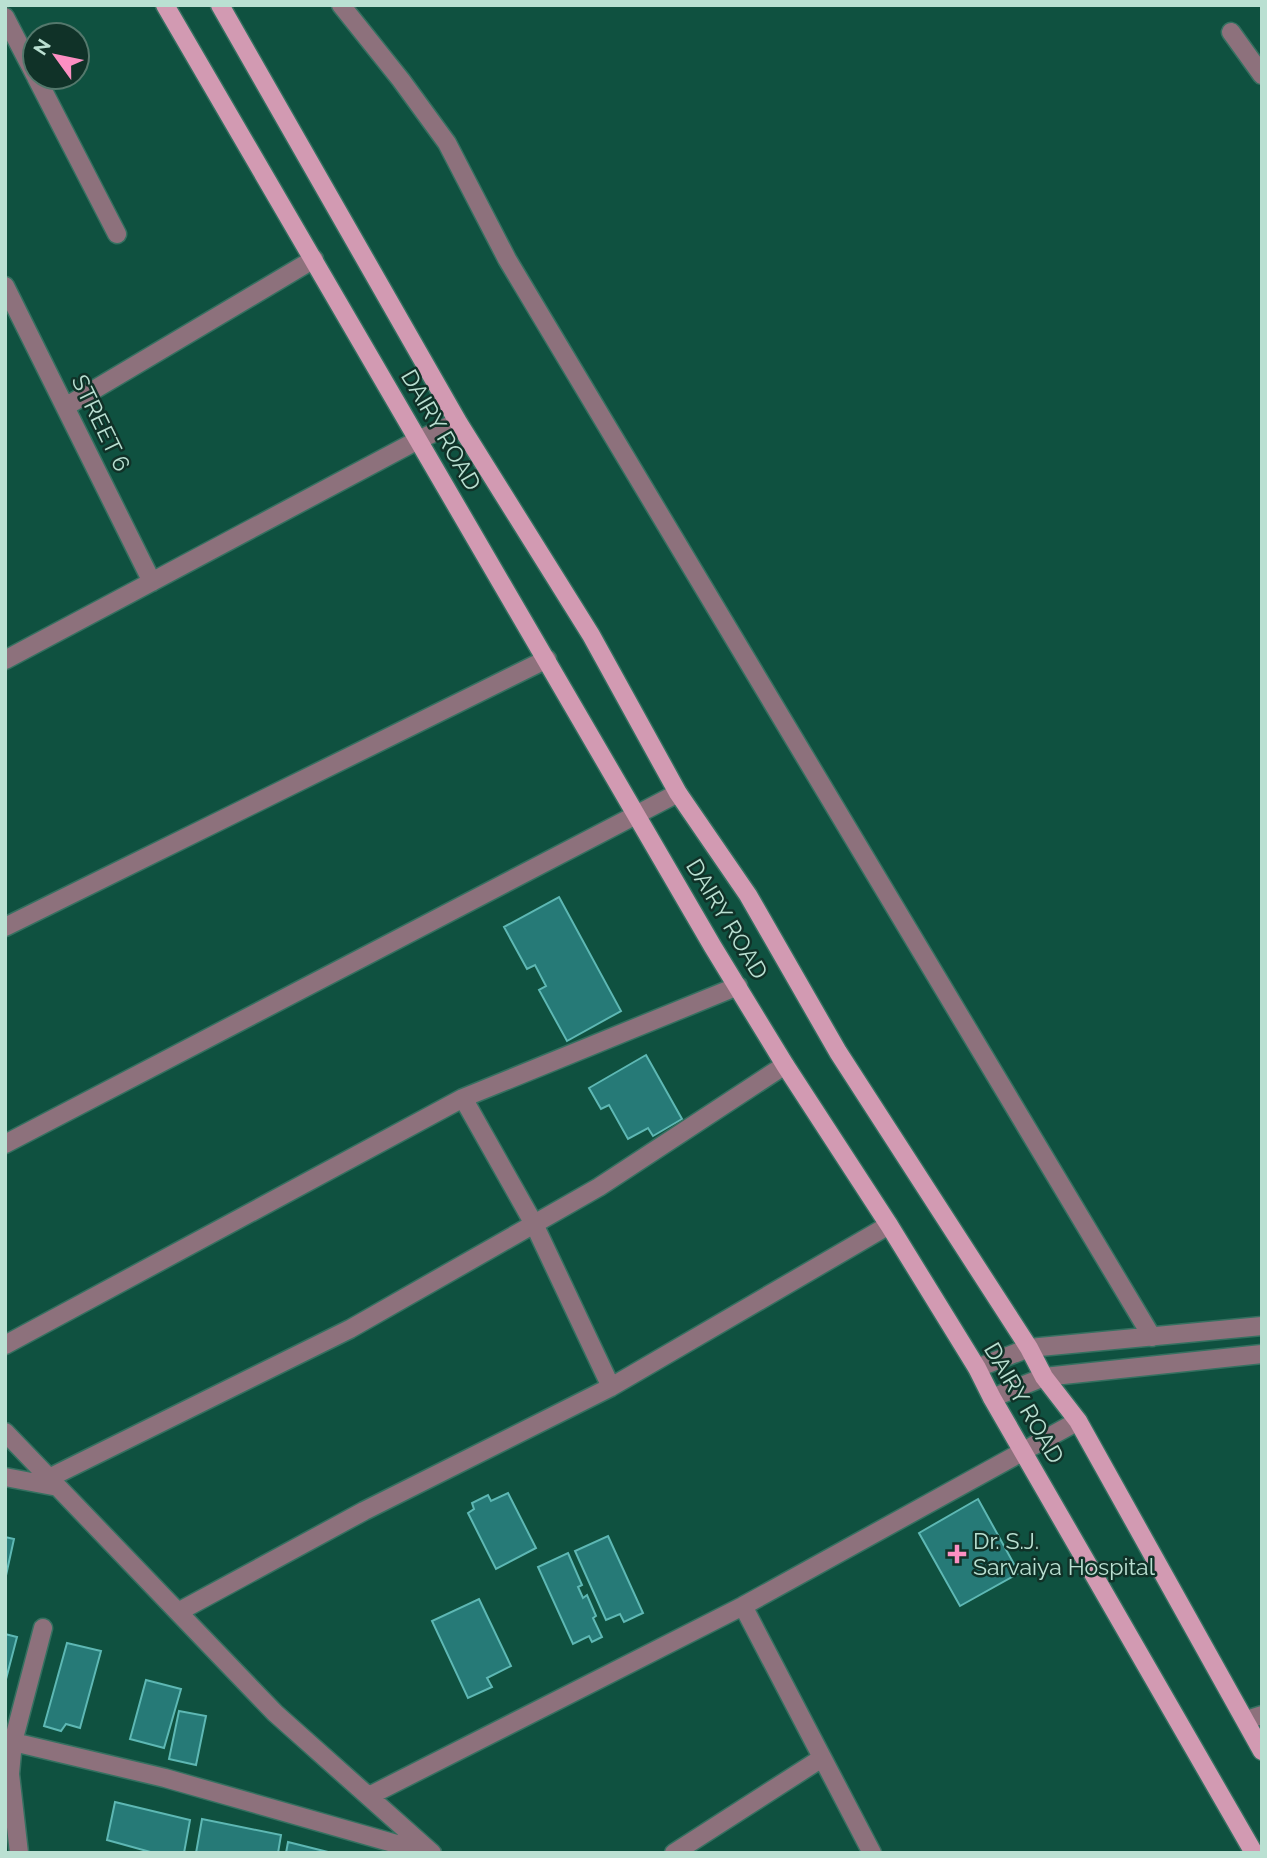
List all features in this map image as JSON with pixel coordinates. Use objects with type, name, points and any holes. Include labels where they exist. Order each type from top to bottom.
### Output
[{"type":"main road","name":"DAIRY ROAD","points":[[165,5],[713,947],[785,1065],[890,1225],[977,1368],[1254,1853]]},
{"type":"main road","name":"DAIRY ROAD","points":[[220,5],[458,422],[591,635],[678,793],[748,895],[838,1052],[1029,1348],[1044,1377],[1078,1421],[1254,1718],[1262,1751]]},
{"type":"street","points":[[341,5],[447,143],[507,259],[1152,1337]]},
{"type":"street","points":[[5,17],[21,47]]},
{"type":"street","points":[[1231,32],[1262,75]]},
{"type":"street","points":[[44,91],[117,233]]},
{"type":"street","points":[[65,407],[314,259]]},
{"type":"street","name":"STREET 6","points":[[5,286],[152,582]]},
{"type":"street","points":[[5,660],[418,440],[458,422]]},
{"type":"street","points":[[5,927],[547,659]]},
{"type":"street","points":[[5,1144],[678,793]]},
{"type":"street","points":[[5,1345],[463,1098],[738,986]]},
{"type":"street","points":[[5,1477],[54,1482],[350,1329],[599,1187],[785,1065]]},
{"type":"street","points":[[463,1098],[534,1224],[611,1387]]},
{"type":"street","points":[[178,1612],[364,1511],[611,1387],[890,1225]]},
{"type":"street","points":[[977,1368],[1029,1348],[1262,1326]]},
{"type":"street","points":[[992,1398],[1044,1377],[1262,1354]]},
{"type":"street","points":[[369,1796],[743,1606],[1078,1421]]},
{"type":"street","points":[[5,1432],[275,1713],[430,1853]]},
{"type":"street","points":[[743,1606],[872,1853]]},
{"type":"street","points":[[19,1853],[9,1741],[43,1628]]},
{"type":"street","points":[[9,1741],[165,1778],[430,1853]]},
{"type":"street","points":[[674,1853],[822,1758]]},
{"type":"building","points":[[559,897],[621,1011],[567,1041],[539,990],[546,986],[535,965],[527,969],[504,927]]},
{"type":"building","points":[[646,1055],[682,1119],[653,1136],[648,1128],[628,1139],[609,1105],[601,1109],[589,1088]]},
{"type":"building","points":[[508,1493],[536,1548],[496,1569],[468,1513],[474,1509],[472,1503],[488,1495],[491,1501]]},
{"type":"building","points":[[978,1499],[1019,1573],[960,1606],[919,1533]]},
{"type":"building","points":[[608,1536],[643,1613],[624,1622],[620,1614],[606,1620],[575,1551]]},
{"type":"building","points":[[5,1537],[14,1539],[5,1580]]},
{"type":"building","points":[[568,1553],[582,1585],[578,1587],[583,1598],[587,1595],[602,1637],[592,1642],[589,1636],[573,1644],[538,1567]]},
{"type":"building","points":[[479,1599],[511,1666],[487,1678],[492,1687],[468,1698],[432,1621]]},
{"type":"building","points":[[5,1634],[17,1637],[5,1683]]},
{"type":"building","points":[[67,1643],[101,1651],[80,1728],[66,1724],[61,1731],[44,1726]]},
{"type":"building","points":[[146,1680],[181,1689],[164,1748],[130,1739]]},
{"type":"building","points":[[179,1711],[206,1716],[196,1765],[169,1759]]},
{"type":"building","points":[[115,1802],[190,1820],[184,1853],[154,1853],[107,1840]]},
{"type":"building","points":[[202,1819],[281,1835],[278,1853],[196,1853]]},
{"type":"building","points":[[288,1842],[332,1853],[286,1853]]},
{"type":"place","name":"Dr. S.J. Sarvaiya Hospital","points":[[957,1554]]}]
